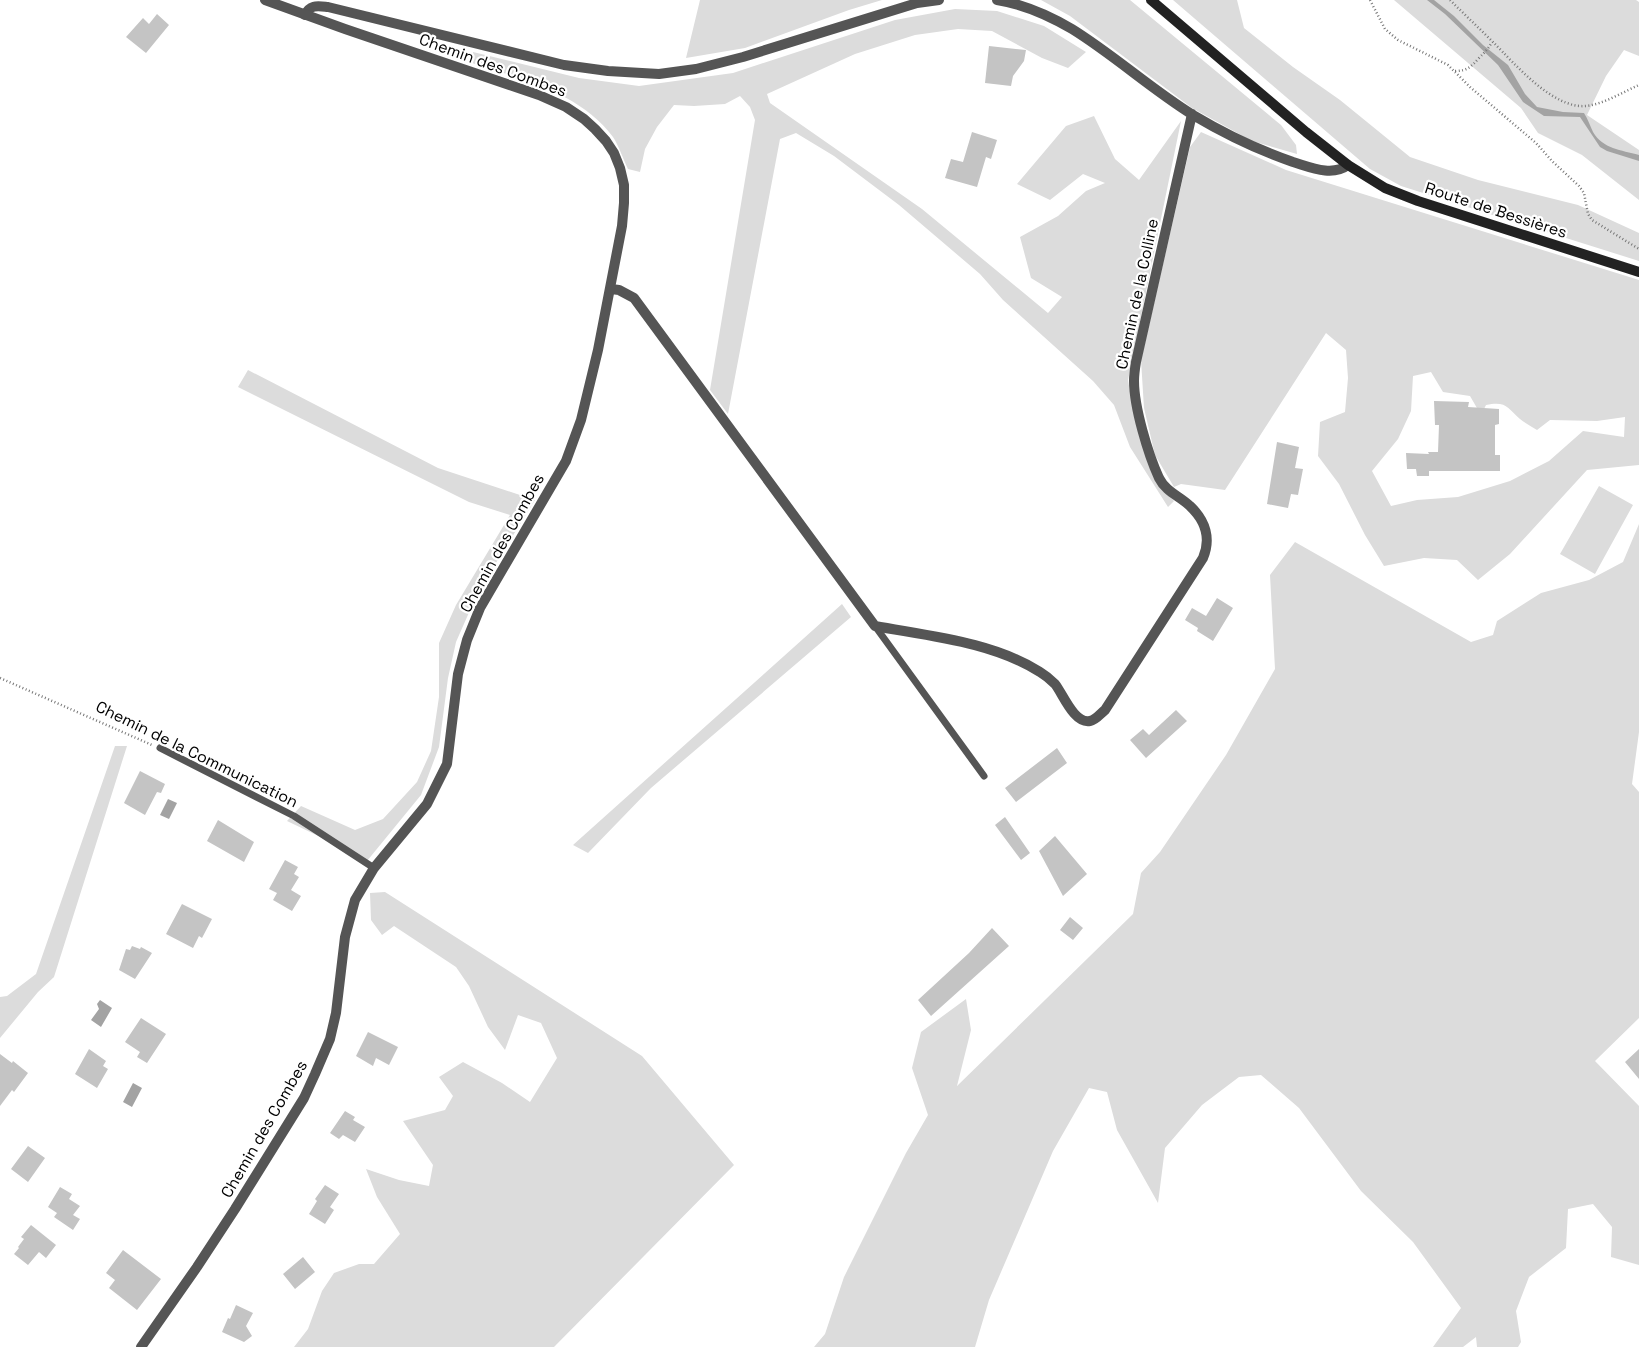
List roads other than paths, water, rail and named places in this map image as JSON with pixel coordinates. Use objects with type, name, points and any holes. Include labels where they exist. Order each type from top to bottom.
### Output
[{"type":"main road","name":"Route de Bessières","points":[[1151,0],[1306,132],[1348,165],[1385,188],[1418,201],[1639,272]]},
{"type":"street","name":"Chemin des Combes","points":[[141,1347],[235,1209],[304,1098],[316,1074],[330,1038],[336,1013],[345,937],[355,900],[374,868],[427,804],[447,764],[458,674],[467,640],[480,608],[566,461],[581,420],[611,289],[622,226],[624,185],[614,153],[595,129],[566,107],[539,95],[265,0]]},
{"type":"street","points":[[305,15],[311,6],[328,7],[564,65],[608,71],[659,74],[696,69],[743,57],[917,3],[939,0]]},
{"type":"street","points":[[997,0],[1031,10],[1071,29],[1192,114],[1263,151],[1316,169],[1332,171],[1343,169],[1348,165]]},
{"type":"street","name":"Chemin de la Colline","points":[[875,626],[980,647],[1016,660],[1041,673],[1055,684],[1074,713],[1081,720],[1088,722],[1096,719],[1105,710],[1187,583],[1207,548],[1206,530],[1198,515],[1190,506],[1171,493],[1160,480],[1149,452],[1139,414],[1134,382],[1136,362],[1192,114]]},
{"type":"street","points":[[611,289],[619,290],[634,298],[875,626]]},
{"type":"lane","points":[[875,626],[984,776]]},
{"type":"lane","name":"Chemin de la Communication","points":[[160,748],[294,816],[374,868]]}]
